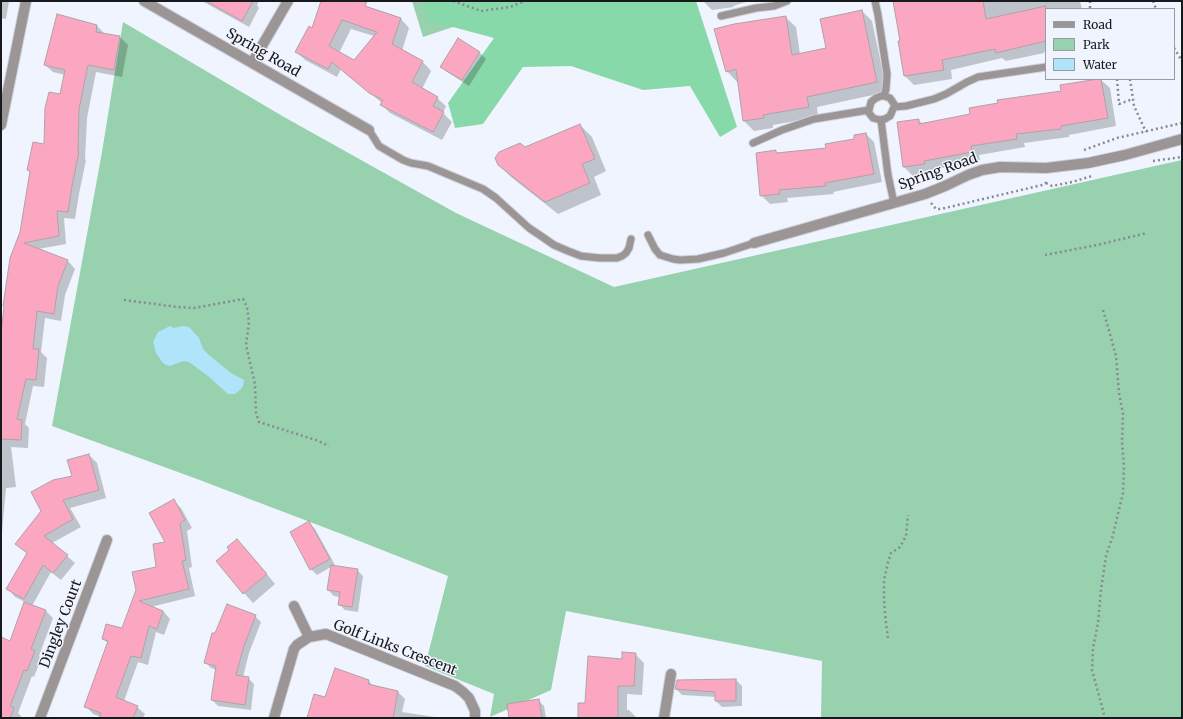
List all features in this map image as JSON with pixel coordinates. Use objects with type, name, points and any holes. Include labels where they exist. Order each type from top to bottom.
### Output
[{"type":"street","points":[[1,125],[2,112],[26,1]]},
{"type":"street","name":"Spring Road","points":[[144,1],[368,130]]},
{"type":"street","points":[[252,63],[288,1]]},
{"type":"street","name":"Spring Road","points":[[754,243],[925,194],[982,170],[1000,167],[1036,168],[1088,163],[1125,155],[1182,139]]},
{"type":"street","name":"Dingley Court","points":[[40,718],[107,540]]},
{"type":"street","points":[[274,718],[294,649],[308,637],[294,606]]},
{"type":"street","name":"Golf Links Crescent","points":[[308,637],[326,634],[332,636],[455,686],[469,698],[475,711],[475,718]]},
{"type":"street","points":[[664,718],[671,674]]},
{"type":"lane","points":[[722,16],[756,8],[774,6],[786,1]]},
{"type":"lane","points":[[875,1],[886,74],[884,96]]},
{"type":"lane","points":[[894,107],[906,106],[934,99],[975,78],[1045,67]]},
{"type":"lane","points":[[884,96],[891,99],[894,104],[890,116],[880,120],[873,118],[869,113],[869,105],[879,97],[884,96]]},
{"type":"lane","points":[[753,143],[782,130],[814,119],[869,110]]},
{"type":"lane","points":[[880,120],[888,175],[894,203]]},
{"type":"lane","points":[[368,130],[379,146],[403,160],[428,166],[483,189],[496,198],[529,228],[554,245],[568,251],[581,256],[617,258],[626,253],[632,239]]},
{"type":"lane","points":[[648,235],[655,250],[660,255],[680,260],[698,259],[736,250],[754,243]]},
{"type":"path","points":[[453,1],[481,11],[510,6],[525,1]]},
{"type":"path","points":[[1175,50],[1182,61]]},
{"type":"path","points":[[1117,80],[1119,104],[1133,99]]},
{"type":"path","points":[[1130,80],[1134,106],[1146,132]]},
{"type":"path","points":[[1080,152],[1105,142],[1182,123]]},
{"type":"path","points":[[925,194],[934,208],[938,210],[1042,185],[1051,179],[1063,166]]},
{"type":"path","points":[[1045,255],[1147,233]]},
{"type":"path","points":[[124,300],[194,308],[243,299],[247,307],[249,322],[246,346],[255,384],[256,413],[259,422],[316,440],[329,446]]},
{"type":"path","points":[[1103,310],[1116,356],[1123,414],[1122,442],[1124,467],[1123,493],[1113,535],[1106,556],[1098,623],[1093,648],[1092,670],[1105,718]]},
{"type":"path","points":[[888,638],[884,601],[884,580],[891,553],[900,547],[906,536],[908,516]]},
{"type":"green space","points":[[412,1],[531,1],[423,37]]},
{"type":"green space","points":[[423,1],[696,1],[737,127],[720,137],[690,86],[643,90],[571,66],[523,67],[483,124],[455,128],[448,103],[494,38],[427,20]]},
{"type":"green space","points":[[123,22],[284,117],[456,213],[614,287],[1182,160],[1182,718],[821,718],[822,661],[566,611],[551,690],[490,717],[494,694],[425,666],[448,576],[197,479],[52,426],[102,152]]},
{"type":"water","points":[[170,326],[174,328],[183,326],[189,327],[199,338],[203,349],[209,355],[231,373],[244,380],[241,389],[235,394],[228,394],[208,376],[189,362],[183,361],[170,366],[163,363],[156,353],[153,342],[158,332]]},
{"type":"building","points":[[206,1],[253,1],[242,21]]},
{"type":"building","points":[[321,1],[367,1],[365,6],[401,18],[392,44],[423,61],[412,82],[438,97],[433,106],[444,112],[433,132],[380,105],[383,100],[369,93],[332,62],[328,69],[295,52],[309,26],[312,28]],"holes":[[[342,20],[377,32],[354,60],[329,46]]]},
{"type":"building","points":[[893,1],[983,1],[986,19],[1046,6],[1045,41],[996,53],[995,49],[942,60],[944,70],[904,76],[898,41],[900,41]]},
{"type":"building","points":[[862,10],[877,82],[807,97],[809,107],[763,115],[764,118],[743,121],[736,69],[726,72],[714,29],[734,24],[786,16],[792,55],[826,48],[820,19]]},
{"type":"building","points":[[57,14],[97,25],[96,32],[120,36],[114,70],[88,65],[79,109],[79,151],[68,212],[57,211],[59,236],[24,243],[68,260],[58,286],[54,314],[37,311],[33,349],[39,349],[36,380],[26,379],[17,419],[22,420],[21,440],[1,439],[1,335],[3,306],[10,258],[20,232],[30,171],[27,170],[33,142],[44,144],[45,108],[49,92],[60,94],[65,70],[44,65]]},
{"type":"building","points":[[458,38],[480,52],[462,80],[440,67]]},
{"type":"building","points":[[1101,80],[1108,118],[1061,126],[1061,129],[1016,134],[1017,139],[971,146],[972,152],[924,161],[925,164],[903,167],[897,122],[919,119],[919,124],[970,114],[969,108],[998,103],[997,100],[1061,91],[1060,85]]},
{"type":"building","points":[[580,124],[595,159],[582,164],[590,183],[545,202],[498,165],[495,158],[499,152],[520,143],[525,147]]},
{"type":"building","points":[[866,133],[874,174],[825,183],[826,186],[779,190],[780,194],[760,196],[756,153],[776,150],[776,153],[826,148],[825,144],[854,139],[854,135]]},
{"type":"building","points":[[89,454],[99,490],[63,500],[73,519],[44,536],[68,555],[53,573],[43,565],[24,599],[6,589],[27,553],[15,544],[41,511],[31,492],[53,480],[72,476],[67,460]]},
{"type":"building","points":[[174,499],[185,520],[180,523],[186,560],[182,561],[189,589],[139,601],[163,611],[157,629],[149,626],[141,658],[131,656],[116,697],[138,706],[133,718],[99,718],[101,713],[84,707],[108,641],[102,639],[106,624],[122,628],[136,590],[132,572],[156,567],[153,544],[165,542],[149,513]]},
{"type":"building","points":[[309,521],[330,559],[310,570],[290,532]]},
{"type":"building","points":[[237,539],[267,574],[243,594],[216,561],[229,550],[227,547]]},
{"type":"building","points":[[331,565],[358,569],[352,607],[338,605],[340,592],[327,590]]},
{"type":"building","points":[[24,602],[46,610],[31,649],[35,651],[27,671],[24,670],[10,706],[14,708],[10,718],[1,718],[1,637],[10,641]]},
{"type":"building","points":[[227,604],[256,615],[244,646],[236,675],[249,677],[245,705],[211,700],[216,666],[204,663],[212,633],[215,633]]},
{"type":"building","points":[[622,652],[636,653],[634,686],[618,686],[618,718],[578,718],[578,703],[585,703],[588,656],[622,659]]},
{"type":"building","points":[[335,668],[369,680],[368,684],[398,691],[393,718],[307,718],[314,694],[325,697]]},
{"type":"building","points":[[736,679],[736,701],[715,701],[715,692],[675,689],[677,680]]},
{"type":"building","points":[[539,699],[542,718],[509,718],[507,704]]}]
